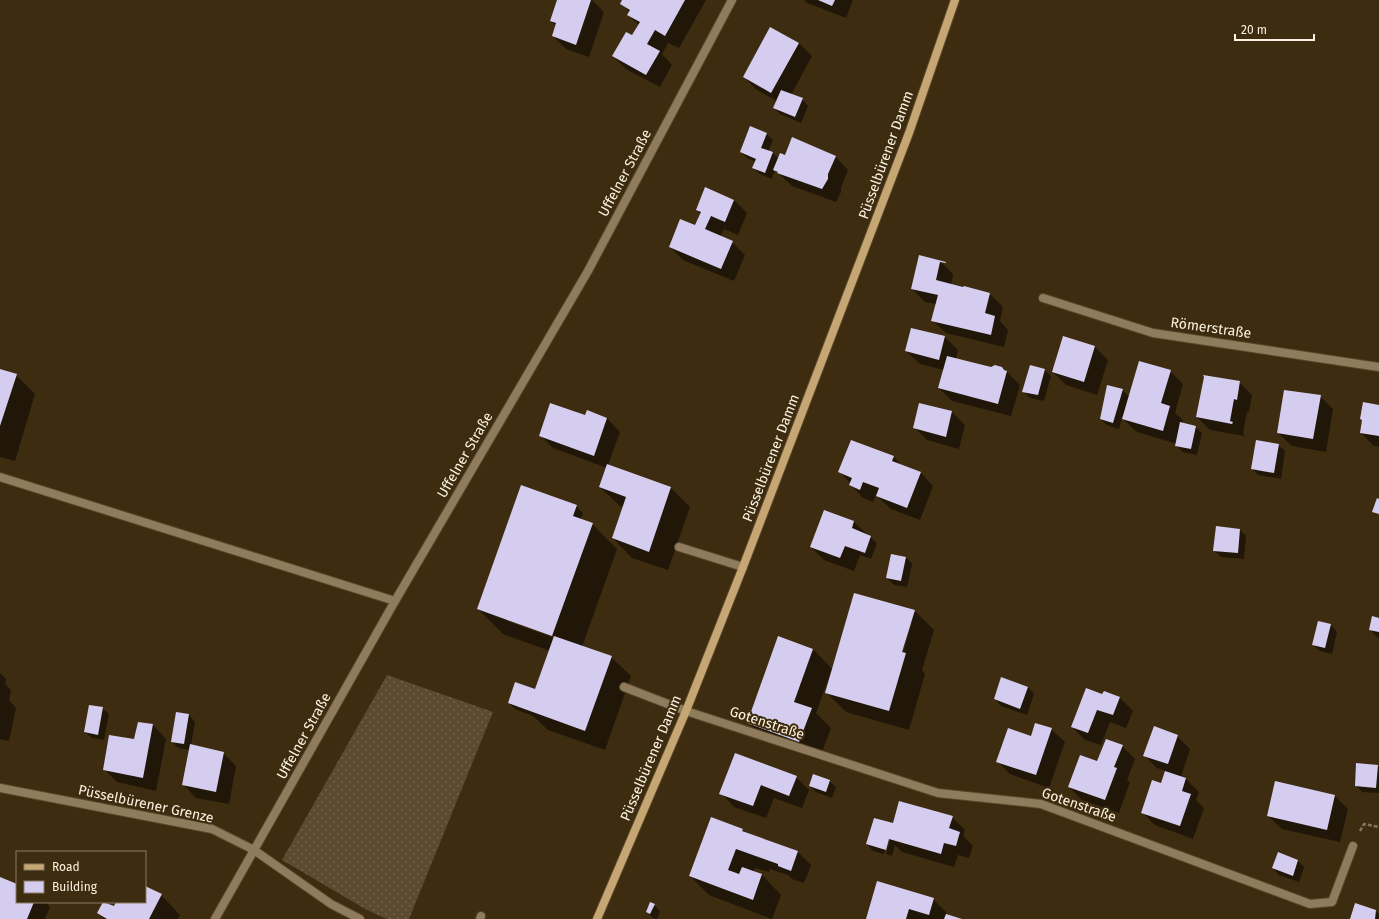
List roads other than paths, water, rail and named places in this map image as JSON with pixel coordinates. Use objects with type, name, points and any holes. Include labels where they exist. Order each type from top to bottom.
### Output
[{"type":"main road","name":"Püsselbürener Damm","points":[[597,919],[686,711],[743,567],[908,133],[955,0]]},
{"type":"street","name":"Uffelner Straße","points":[[215,919],[395,601],[588,271],[732,0]]},
{"type":"street","name":"Römerstraße","points":[[1043,298],[1152,333],[1379,366]]},
{"type":"street","points":[[0,477],[395,601]]},
{"type":"street","points":[[679,547],[743,567]]},
{"type":"street","points":[[624,687],[686,711]]},
{"type":"street","name":"Gotenstraße","points":[[686,711],[938,792],[1041,804],[1310,904],[1332,902],[1353,846]]},
{"type":"street","name":"Püsselbürener Grenze","points":[[0,788],[212,829],[254,850],[331,904],[360,919]]}]
